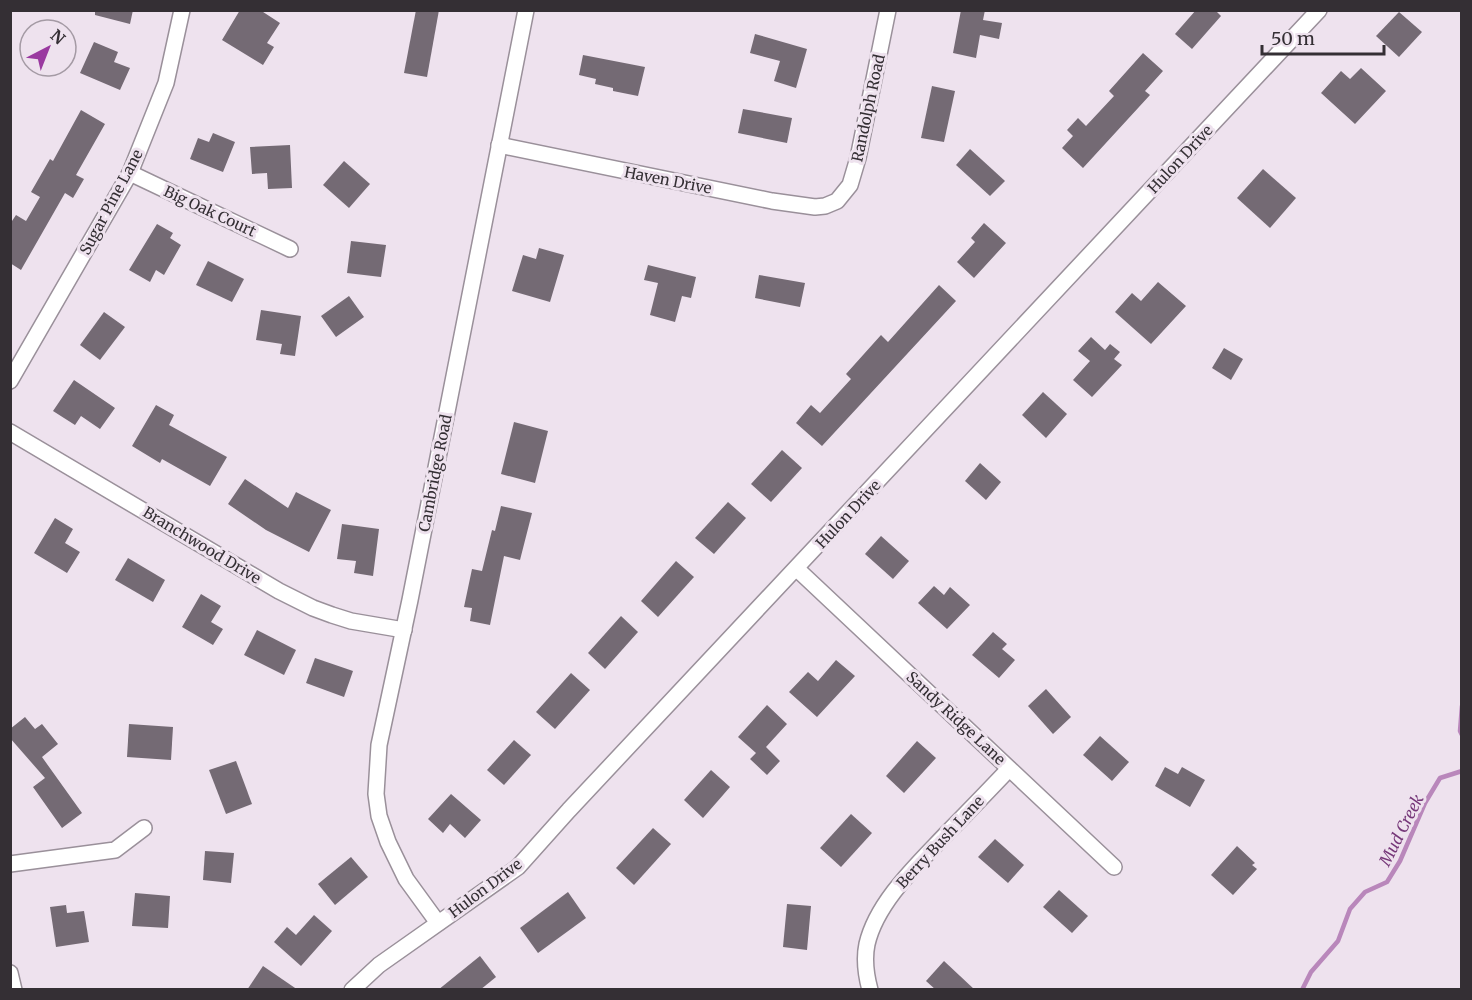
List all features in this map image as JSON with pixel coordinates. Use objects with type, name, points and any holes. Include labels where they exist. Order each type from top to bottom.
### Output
[{"type":"street","name":"Sugar Pine Lane","points":[[10,381],[130,173],[166,82],[182,10]]},
{"type":"street","name":"Cambridge Road","points":[[438,923],[406,879],[396,861],[379,816],[376,794],[379,745],[404,630],[526,10]]},
{"type":"street","name":"Randolph Road","points":[[837,201],[850,184],[858,158],[888,10]]},
{"type":"street","name":"Hulon Drive","points":[[352,990],[379,965],[518,867],[1319,10]]},
{"type":"street","name":"Haven Drive","points":[[499,145],[772,201],[815,207],[837,201]]},
{"type":"street","name":"Big Oak Court","points":[[130,173],[290,249]]},
{"type":"street","name":"Branchwood Drive","points":[[10,432],[279,591],[313,608],[351,621],[404,630]]},
{"type":"street","name":"Sandy Ridge Lane","points":[[797,569],[1114,867]]},
{"type":"street","name":"Berry Bush Lane","points":[[870,990],[866,957],[867,943],[888,900],[924,858],[1009,769]]},
{"type":"street","points":[[10,864],[115,850],[144,828]]},
{"type":"street","points":[[10,973],[14,990]]},
{"type":"building","points":[[95,10],[133,10],[130,24],[95,15]]},
{"type":"building","points":[[240,10],[260,10],[280,23],[267,43],[274,47],[263,65],[222,40]]},
{"type":"building","points":[[416,10],[439,10],[427,77],[404,73]]},
{"type":"building","points":[[961,10],[985,10],[983,20],[1002,23],[999,39],[980,35],[976,58],[953,53]]},
{"type":"building","points":[[1196,10],[1215,10],[1221,16],[1192,49],[1175,34]]},
{"type":"building","points":[[1399,12],[1422,32],[1399,57],[1376,36]]},
{"type":"building","points":[[755,34],[807,49],[796,88],[774,81],[780,61],[750,53]]},
{"type":"building","points":[[94,42],[118,52],[114,62],[130,68],[120,90],[80,73]]},
{"type":"building","points":[[1143,53],[1163,71],[1145,91],[1150,95],[1083,168],[1062,148],[1073,136],[1067,130],[1078,118],[1086,126],[1114,96],[1109,91]]},
{"type":"building","points":[[583,55],[645,67],[638,96],[613,91],[613,88],[595,84],[596,79],[579,75]]},
{"type":"building","points":[[1361,68],[1386,91],[1355,124],[1321,93],[1341,71],[1350,79]]},
{"type":"building","points":[[932,86],[955,91],[944,142],[921,138]]},
{"type":"building","points":[[743,109],[792,118],[787,143],[738,133]]},
{"type":"building","points":[[81,110],[105,124],[76,175],[84,179],[73,198],[65,193],[21,270],[10,263],[10,224],[16,215],[26,221],[40,197],[31,192],[50,159],[53,161]]},
{"type":"building","points":[[213,133],[235,142],[223,172],[190,159],[198,138],[209,142]]},
{"type":"building","points":[[290,145],[292,188],[268,189],[267,173],[252,174],[250,147]]},
{"type":"building","points":[[970,149],[1005,181],[990,196],[956,165]]},
{"type":"building","points":[[344,161],[370,184],[349,208],[323,185]]},
{"type":"building","points":[[1263,169],[1296,198],[1270,228],[1237,198]]},
{"type":"building","points":[[984,223],[1006,243],[974,278],[957,262],[975,242],[971,238]]},
{"type":"building","points":[[157,224],[173,233],[170,238],[181,245],[164,275],[156,270],[150,282],[129,270]]},
{"type":"building","points":[[351,241],[386,245],[381,277],[347,273]]},
{"type":"building","points":[[539,248],[564,255],[550,302],[512,291],[523,255],[536,259]]},
{"type":"building","points":[[208,261],[244,279],[232,302],[196,285]]},
{"type":"building","points":[[648,265],[696,277],[691,298],[682,296],[675,322],[650,315],[658,283],[644,280]]},
{"type":"building","points":[[759,275],[805,283],[800,307],[755,298]]},
{"type":"building","points":[[1158,282],[1186,306],[1151,344],[1115,312],[1132,293],[1141,301]]},
{"type":"building","points":[[939,285],[956,301],[822,446],[796,423],[811,405],[820,413],[851,379],[846,374],[881,335],[888,342]]},
{"type":"building","points":[[349,296],[364,317],[336,337],[321,316]]},
{"type":"building","points":[[261,310],[301,316],[295,356],[280,354],[282,344],[256,340]]},
{"type":"building","points":[[104,312],[125,327],[100,360],[80,345]]},
{"type":"building","points":[[1091,337],[1105,350],[1110,344],[1120,352],[1114,359],[1122,365],[1092,397],[1073,380],[1090,361],[1078,351]]},
{"type":"building","points":[[1224,348],[1243,359],[1231,380],[1212,368]]},
{"type":"building","points":[[74,380],[115,408],[100,429],[81,416],[75,425],[53,411]]},
{"type":"building","points":[[1043,392],[1067,414],[1046,438],[1022,415]]},
{"type":"building","points":[[156,405],[174,415],[169,425],[227,457],[210,486],[162,459],[160,463],[132,446]]},
{"type":"building","points":[[514,422],[548,431],[535,483],[501,474]]},
{"type":"building","points":[[782,450],[802,468],[771,502],[751,484]]},
{"type":"building","points":[[980,463],[1001,482],[986,500],[965,481]]},
{"type":"building","points":[[245,479],[288,508],[296,492],[331,510],[309,552],[266,530],[228,504]]},
{"type":"building","points":[[728,502],[746,518],[714,554],[695,538]]},
{"type":"building","points":[[501,506],[532,513],[520,560],[504,556],[490,625],[470,621],[472,608],[464,607],[472,569],[482,571],[492,530],[495,531]]},
{"type":"building","points":[[55,518],[73,529],[65,543],[80,552],[67,573],[34,553]]},
{"type":"building","points":[[342,524],[379,529],[373,576],[354,573],[356,561],[337,559]]},
{"type":"building","points":[[881,536],[909,561],[893,579],[865,554]]},
{"type":"building","points":[[128,558],[165,580],[153,602],[115,580]]},
{"type":"building","points":[[676,561],[694,577],[658,617],[641,601]]},
{"type":"building","points":[[934,586],[944,595],[950,587],[970,605],[947,629],[918,603]]},
{"type":"building","points":[[201,594],[221,606],[211,622],[223,629],[213,645],[182,627]]},
{"type":"building","points":[[621,616],[638,632],[605,669],[588,653]]},
{"type":"building","points":[[257,630],[296,650],[284,675],[244,655]]},
{"type":"building","points":[[993,632],[1007,644],[1002,649],[1015,660],[999,678],[972,655]]},
{"type":"building","points":[[315,658],[353,671],[344,697],[306,683]]},
{"type":"building","points":[[836,660],[855,676],[817,717],[789,692],[808,672],[818,681]]},
{"type":"building","points":[[571,673],[590,690],[555,729],[536,712]]},
{"type":"building","points":[[1046,689],[1071,717],[1053,734],[1028,706]]},
{"type":"building","points":[[767,705],[787,724],[766,747],[780,761],[767,775],[750,759],[756,753],[738,737]]},
{"type":"building","points":[[25,717],[35,729],[42,724],[58,744],[42,757],[82,813],[62,828],[33,787],[45,778],[10,738],[10,729]]},
{"type":"building","points":[[129,724],[173,727],[171,760],[127,757]]},
{"type":"building","points":[[1100,736],[1129,762],[1112,781],[1083,755]]},
{"type":"building","points":[[514,740],[531,755],[504,785],[487,770]]},
{"type":"building","points":[[917,741],[936,758],[904,793],[886,776]]},
{"type":"building","points":[[236,761],[252,804],[226,814],[209,770]]},
{"type":"building","points":[[1165,767],[1178,774],[1182,767],[1205,780],[1190,807],[1155,786]]},
{"type":"building","points":[[711,770],[730,787],[703,818],[684,800]]},
{"type":"building","points":[[451,794],[481,820],[465,838],[450,824],[443,833],[428,819]]},
{"type":"building","points":[[851,814],[872,833],[841,867],[820,848]]},
{"type":"building","points":[[653,828],[671,844],[634,885],[616,868]]},
{"type":"building","points":[[995,839],[1024,865],[1008,883],[978,857]]},
{"type":"building","points":[[1237,846],[1255,863],[1252,865],[1257,869],[1233,895],[1211,875]]},
{"type":"building","points":[[205,851],[234,853],[231,883],[203,880]]},
{"type":"building","points":[[351,857],[368,877],[335,905],[318,884]]},
{"type":"building","points":[[1059,890],[1088,916],[1072,933],[1043,907]]},
{"type":"building","points":[[568,892],[586,918],[538,953],[520,928]]},
{"type":"building","points":[[135,893],[170,896],[168,928],[132,926]]},
{"type":"building","points":[[787,904],[811,906],[807,950],[783,947]]},
{"type":"building","points":[[66,905],[67,913],[84,911],[89,942],[56,947],[50,907]]},
{"type":"building","points":[[314,915],[332,931],[301,966],[274,942],[287,927],[296,935]]},
{"type":"building","points":[[480,956],[496,977],[480,990],[438,990]]},
{"type":"building","points":[[944,961],[975,990],[936,990],[926,981]]},
{"type":"building","points":[[263,966],[298,990],[247,990]]},
{"type":"waterway","name":"Mud Creek","points":[[1462,706],[1460,731],[1462,735]]},
{"type":"waterway","name":"Mud Creek","points":[[1302,990],[1311,972],[1338,941],[1350,909],[1365,892],[1387,882],[1400,861],[1425,803],[1440,778],[1462,771]]}]
